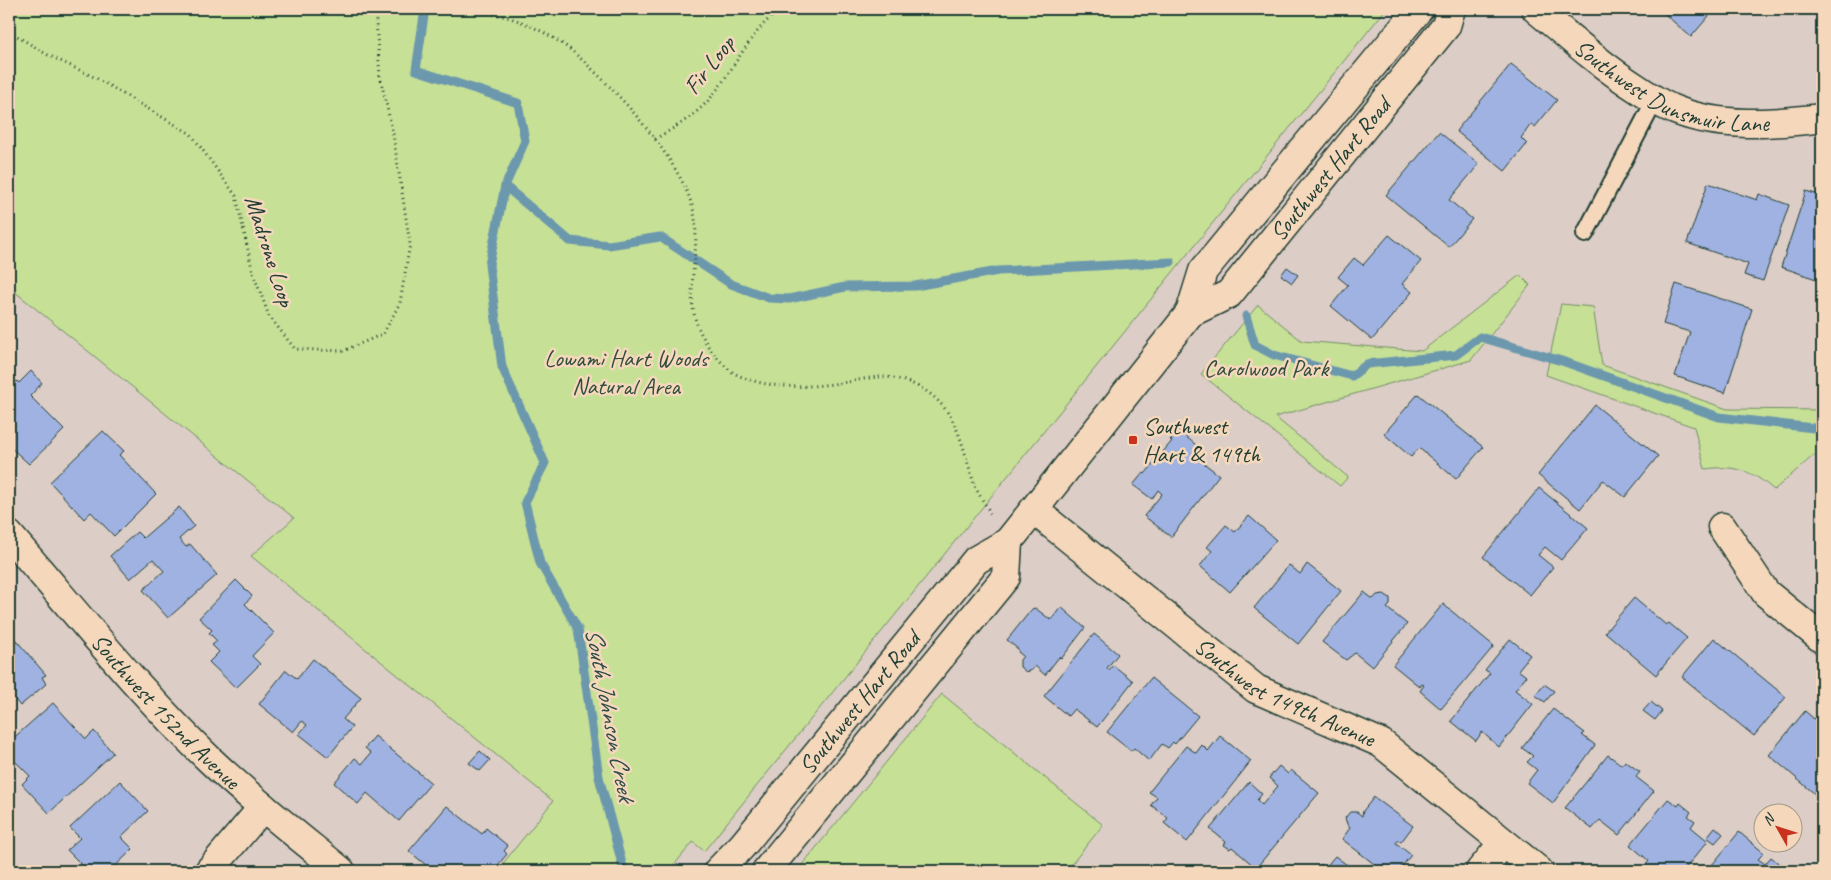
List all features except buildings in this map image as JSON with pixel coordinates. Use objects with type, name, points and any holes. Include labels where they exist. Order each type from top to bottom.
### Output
[{"type":"main road","name":"Southwest Hart Road","points":[[718,871],[742,846],[976,560],[1008,542],[1034,510],[1190,313],[1203,271],[1418,9]]},
{"type":"main road","name":"Southwest Hart Road","points":[[1190,313],[1229,294],[1446,26],[1451,9]]},
{"type":"main road","name":"Southwest Dunsmuir Lane","points":[[1536,9],[1609,70],[1674,110],[1706,119],[1747,123],[1822,118]]},
{"type":"main road","name":"Southwest 149th Avenue","points":[[1034,510],[1256,688],[1381,743],[1539,871]]},
{"type":"main road","points":[[1722,527],[1766,592],[1822,639]]},
{"type":"main road","name":"Southwest 152nd Avenue","points":[[9,535],[147,695],[211,761],[263,807],[341,871]]},
{"type":"main road","name":"Southwest Hart Road","points":[[768,869],[1006,577],[1008,542]]},
{"type":"main road","points":[[209,871],[263,807]]},
{"type":"main road","points":[[1480,871],[1503,843]]},
{"type":"lane","points":[[1585,234],[1655,100]]},
{"type":"path","name":"Madrone Loop","points":[[9,31],[46,54],[96,78],[191,134],[236,196],[253,272],[269,316],[295,349],[343,351],[383,334],[400,303],[410,244],[393,134],[380,76],[375,9]]},
{"type":"path","points":[[443,9],[492,15],[519,21],[570,50],[609,86],[655,139],[687,192],[695,217],[696,243],[691,282],[692,302],[695,325],[712,353],[736,374],[760,383],[818,386],[883,377],[904,381],[920,388],[940,402],[952,419],[961,439],[976,488],[1008,542]]},
{"type":"path","name":"Fir Loop","points":[[655,139],[685,121],[713,96],[758,31],[779,10],[786,9]]},
{"type":"path","points":[[840,9],[868,9]]},
{"type":"green space","name":"Lowami Hart Woods Natural Area","points":[[9,9],[1386,9],[704,851],[693,842],[669,871],[497,871],[553,801],[251,556],[294,518],[9,287]]},
{"type":"green space","name":"Carolwood Park","points":[[1520,275],[1530,285],[1471,360],[1275,417],[1348,477],[1340,486],[1201,374],[1258,305],[1302,341],[1422,351]]},
{"type":"green space","points":[[1561,304],[1593,307],[1602,365],[1727,409],[1822,410],[1822,459],[1814,455],[1774,490],[1758,478],[1742,470],[1726,468],[1705,469],[1694,427],[1546,375]]},
{"type":"green space","points":[[942,694],[1103,825],[1066,871],[797,871]]},
{"type":"waterway","name":"South Johnson Creek","points":[[425,9],[416,70],[518,103],[525,141],[505,186],[489,265],[502,367],[545,463],[525,502],[540,563],[578,629],[599,777],[624,871]]},
{"type":"waterway","points":[[505,186],[570,241],[609,245],[660,237],[731,284],[769,298],[789,299],[845,287],[915,286],[998,271],[1171,262]]},
{"type":"waterway","points":[[1246,316],[1255,345],[1274,355],[1352,376],[1367,364],[1456,355],[1480,337],[1565,362],[1719,417],[1822,429]]},
{"type":"place","name":"Southwest Hart & 149th","points":[[1133,440]]}]
